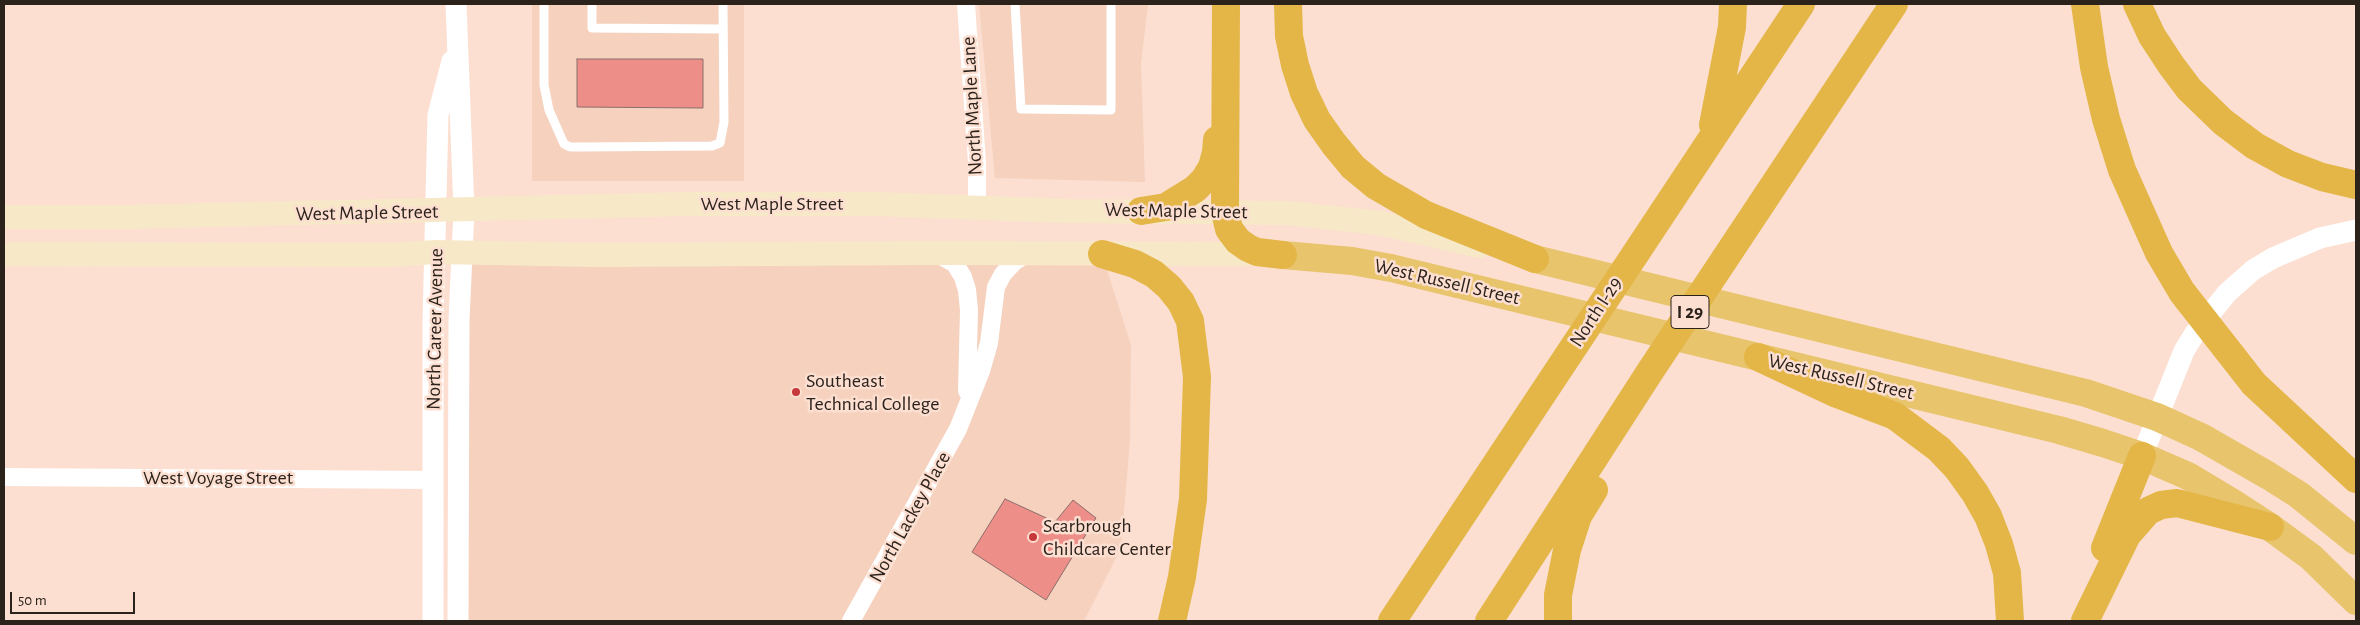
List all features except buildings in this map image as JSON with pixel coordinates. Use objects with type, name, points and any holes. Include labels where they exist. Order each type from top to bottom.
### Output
[{"type":"highway","points":[[1141,210],[1166,207],[1181,200],[1204,180],[1212,167],[1216,152],[1226,4]]},
{"type":"highway","points":[[1226,4],[1226,212],[1229,229],[1238,241],[1248,248],[1258,252],[1283,255]]},
{"type":"highway","points":[[1288,4],[1290,36],[1295,66],[1304,94],[1317,120],[1353,166],[1391,196],[1426,215],[1535,259]]},
{"type":"highway","points":[[1709,140],[1731,36],[1733,4]]},
{"type":"highway","name":"North I-29","points":[[1392,621],[1709,140],[1802,4]]},
{"type":"highway","name":"I 29","points":[[1489,621],[1894,4]]},
{"type":"highway","points":[[2085,4],[2094,67],[2106,120],[2122,170],[2159,253],[2182,292],[2254,384],[2356,479]]},
{"type":"highway","points":[[2137,4],[2152,36],[2171,66],[2189,89],[2223,122],[2255,146],[2288,164],[2322,177],[2356,186]]},
{"type":"highway","points":[[1102,254],[1135,264],[1154,274],[1169,287],[1181,302],[1190,321],[1197,377],[1193,500],[1184,569],[1172,621]]},
{"type":"highway","name":"West Russell Street","points":[[1283,255],[1352,261],[1525,300],[2059,430],[2142,456],[2188,476],[2270,527],[2310,557],[2356,601]]},
{"type":"highway","name":"West Russell Street","points":[[1535,259],[2086,394],[2157,417],[2208,441],[2269,476],[2299,495],[2356,541]]},
{"type":"highway","points":[[1758,358],[1837,394],[1895,416],[1939,449],[1957,468],[1975,492],[1991,523],[2007,573],[2010,621]]},
{"type":"highway","points":[[1558,621],[1561,572],[1578,516],[1634,429],[1652,370]]},
{"type":"highway","points":[[2076,621],[2142,456]]},
{"type":"highway","points":[[2085,621],[2127,536],[2148,511],[2161,505],[2177,502],[2270,527]]},
{"type":"main road","name":"West Maple Street","points":[[4,217],[124,218],[732,203],[875,204],[977,208],[1288,213],[1379,223],[1535,259]]},
{"type":"main road","name":"West Maple Street","points":[[4,254],[389,255],[436,252],[607,255],[936,253],[1283,255]]},
{"type":"street","name":"North Career Avenue","points":[[456,4],[464,210],[458,320],[458,621]]},
{"type":"street","name":"North Maple Lane","points":[[966,4],[977,208]]},
{"type":"street","name":"North Career Avenue","points":[[433,621],[433,323],[438,115],[458,39]]},
{"type":"street","points":[[2142,456],[2184,351],[2195,333],[2227,293],[2253,270],[2273,258],[2320,238],[2356,230]]},
{"type":"street","name":"North Lackey Place","points":[[936,253],[955,264],[963,277],[967,290],[969,357],[966,411]]},
{"type":"street","name":"North Lackey Place","points":[[851,621],[950,447],[966,411],[989,343],[996,287],[1015,261],[1030,253]]},
{"type":"street","name":"West Voyage Street","points":[[4,477],[433,480]]},
{"type":"lane","points":[[544,4],[544,85],[549,110],[564,144],[570,147],[712,146],[720,143],[724,122],[723,4]]},
{"type":"lane","points":[[592,4],[592,28],[723,29]]},
{"type":"lane","points":[[1015,4],[1021,110],[1111,110],[1111,4]]},
{"type":"shaded area","points":[[532,4],[744,4],[744,181],[532,181]]},
{"type":"shaded area","points":[[979,4],[1148,4],[1141,64],[1145,182],[995,178]]},
{"type":"shaded area","name":"Southeast Technical College","points":[[463,253],[1102,254],[1131,345],[1130,440],[1121,548],[1084,621],[460,621]]},
{"type":"place","name":"Southeast Technical College","points":[[796,392]]},
{"type":"place","name":"Scarbrough Childcare Center","points":[[1033,537]]}]
